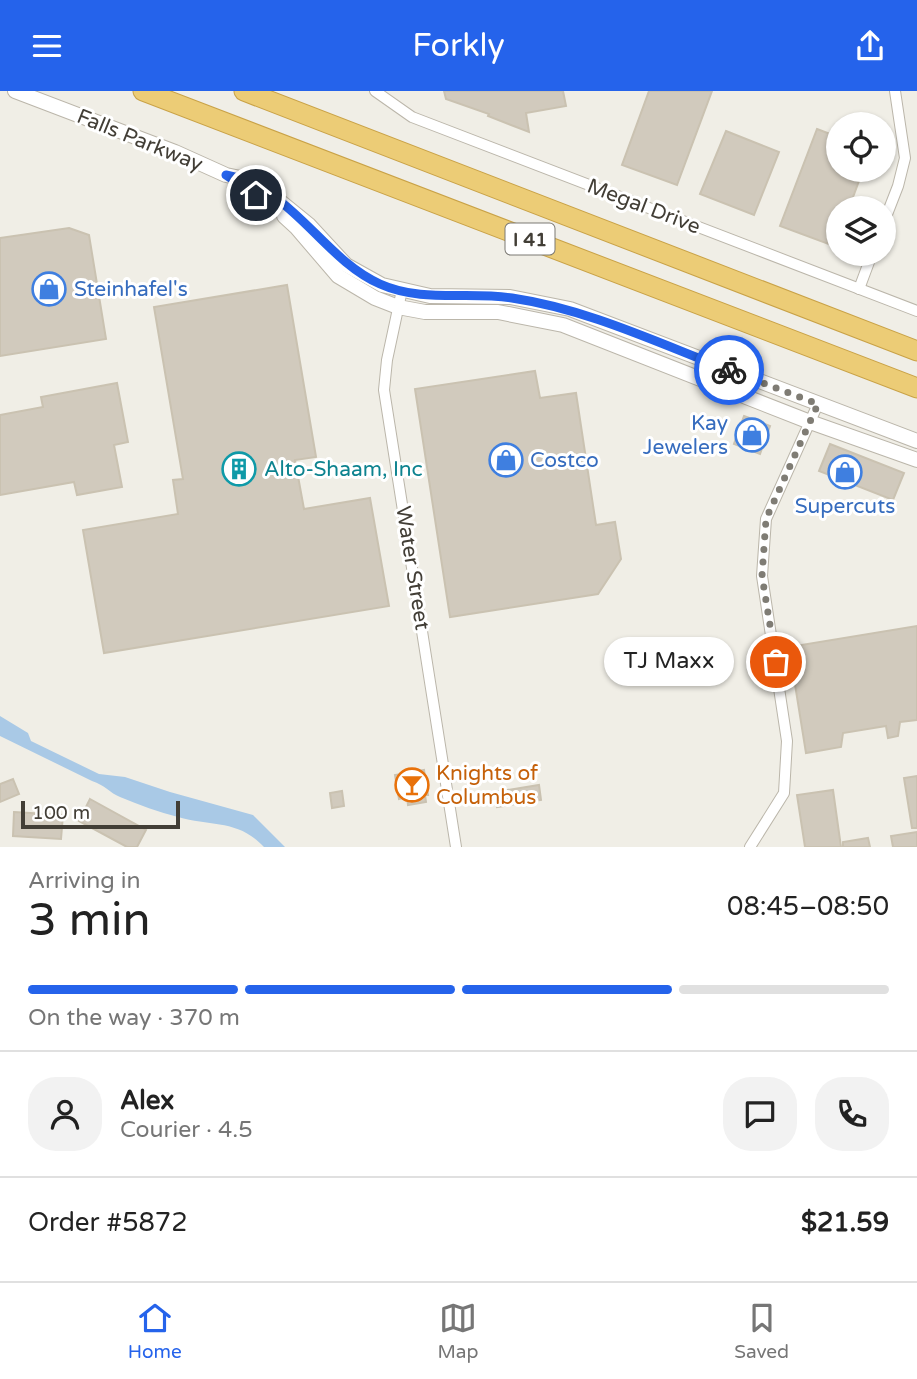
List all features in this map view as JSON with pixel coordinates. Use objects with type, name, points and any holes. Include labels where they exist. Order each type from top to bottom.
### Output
[{"type":"highway","name":"I 41","points":[[143,91],[917,388]]},
{"type":"highway","name":"I 41","points":[[244,91],[917,351]]},
{"type":"street","name":"Falls Parkway","points":[[15,91],[175,152],[226,175],[282,213],[338,276],[375,298],[398,307],[425,312],[498,312],[563,325],[810,422],[917,460]]},
{"type":"street","name":"Megal Drive","points":[[375,91],[412,117],[917,311]]},
{"type":"street","points":[[894,196],[905,158],[895,91]]},
{"type":"street","name":"Falls Parkway","points":[[226,175],[245,179],[277,199],[309,225],[346,265],[382,285],[430,296],[510,297],[570,309],[917,440]]},
{"type":"street","points":[[859,289],[868,266]]},
{"type":"street","name":"Water Street","points":[[402,290],[387,360],[384,390],[456,847]]},
{"type":"street","points":[[750,847],[784,793],[787,741],[762,576],[766,519],[818,404]]},
{"type":"water","points":[[0,716],[28,733],[31,741],[99,774],[125,777],[253,815],[285,847],[264,847],[254,838],[234,828],[178,817],[120,797],[0,736]]},
{"type":"building","points":[[444,91],[563,91],[566,106],[526,113],[529,132],[446,99]]},
{"type":"building","points":[[649,91],[712,91],[677,185],[622,165]]},
{"type":"building","points":[[817,129],[826,132],[826,182],[859,182],[853,196],[826,196],[826,243],[780,226]]},
{"type":"building","points":[[726,131],[779,152],[754,215],[700,194]]},
{"type":"building","name":"Steinhafel's","points":[[69,228],[89,235],[106,339],[0,356],[0,238]]},
{"type":"building","name":"Alto-Shaam, Inc","points":[[287,285],[316,457],[295,460],[304,509],[370,498],[389,606],[104,653],[83,530],[178,514],[173,480],[183,479],[154,307]]},
{"type":"building","name":"Costco","points":[[535,371],[540,398],[576,393],[596,525],[615,522],[621,559],[598,594],[450,617],[415,389]]},
{"type":"building","points":[[117,383],[128,442],[114,445],[122,487],[77,495],[74,482],[0,495],[0,415],[43,407],[41,397]]},
{"type":"building","name":"Kay Jewelers","points":[[744,416],[770,426],[760,454],[734,444]]},
{"type":"building","points":[[830,444],[904,473],[893,500],[819,471]]},
{"type":"building","points":[[917,626],[917,720],[900,722],[898,736],[888,738],[886,726],[843,733],[841,747],[806,753],[789,647]]},
{"type":"building","name":"Knights of Columbus","points":[[424,770],[428,795],[425,795],[426,802],[408,805],[407,797],[399,799],[395,775]]},
{"type":"building","points":[[917,776],[917,828],[912,828],[904,778]]},
{"type":"building","points":[[13,779],[19,794],[0,802],[0,784]]},
{"type":"building","points":[[539,785],[541,800],[497,807],[495,792]]},
{"type":"building","points":[[833,790],[841,847],[805,847],[797,795]]},
{"type":"building","points":[[342,791],[344,806],[332,808],[330,793]]},
{"type":"building","points":[[90,799],[146,830],[137,847],[127,847],[79,821]]},
{"type":"building","points":[[14,812],[63,815],[61,839],[13,836]]},
{"type":"building","points":[[917,832],[917,847],[893,847],[891,836]]},
{"type":"building","points":[[868,838],[870,847],[843,847],[843,842]]},
{"type":"way so far","points":[[729,370],[818,404],[766,519],[762,576],[776,662]]},
{"type":"place","name":"Steinhafel's","points":[[49,289]]},
{"type":"place","name":"Kay Jewelers","points":[[752,435]]},
{"type":"place","name":"Costco","points":[[506,460]]},
{"type":"place","name":"Alto-Shaam, Inc","points":[[239,469]]},
{"type":"place","name":"Supercuts","points":[[845,472]]},
{"type":"place","name":"TJ Maxx","points":[[776,662]]},
{"type":"place","name":"Knights of Columbus","points":[[412,785]]},
{"type":"route","points":[[256,195],[226,175],[245,179],[277,199],[309,225],[346,265],[382,285],[430,296],[510,297],[570,309],[729,370]]}]
